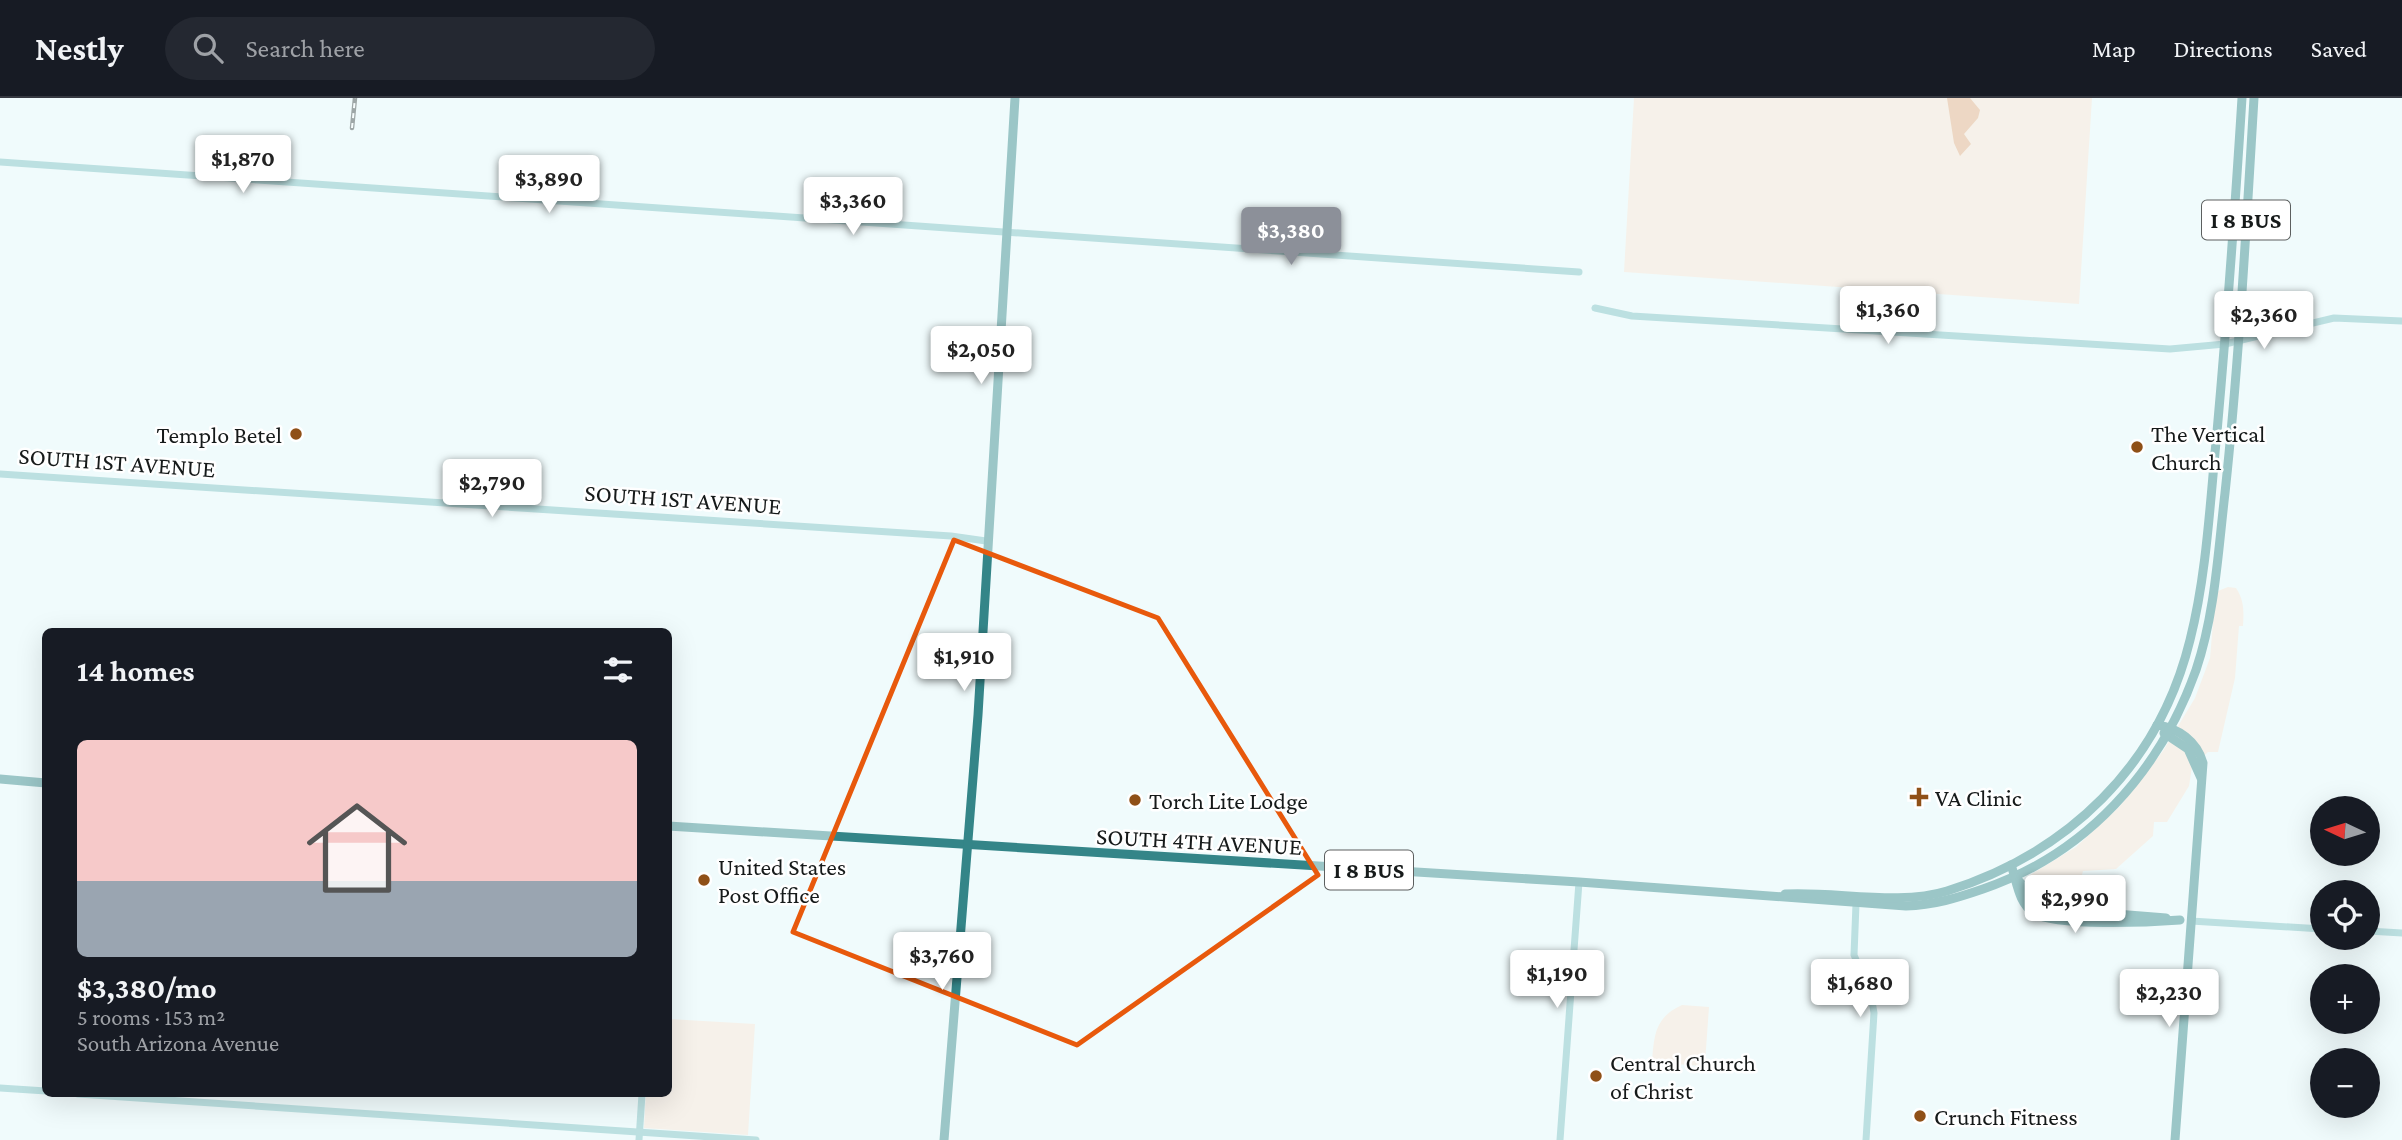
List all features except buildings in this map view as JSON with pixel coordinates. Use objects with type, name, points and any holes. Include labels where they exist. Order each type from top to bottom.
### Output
[{"type":"main road","points":[[944,1140],[968,846],[1015,98]]},
{"type":"main road","name":"I 8 BUS","points":[[2157,725],[2179,678],[2191,639],[2201,577],[2225,344],[2242,98]]},
{"type":"main road","name":"I 8 BUS","points":[[2169,731],[2200,656],[2215,579],[2228,466],[2254,98]]},
{"type":"main road","points":[[2213,468],[2228,466]]},
{"type":"main road","points":[[2157,725],[2169,731],[2188,749],[2201,778],[2175,1140]]},
{"type":"main road","name":"SOUTH 4TH AVENUE","points":[[672,826],[1770,895],[1856,899],[1905,897],[1944,892],[2011,865],[2049,844],[2101,802],[2124,775],[2157,725]]},
{"type":"main road","name":"SOUTH 4TH AVENUE","points":[[1856,899],[1906,906],[1938,903],[2016,878],[2063,850],[2102,819],[2133,785],[2169,731]]},
{"type":"main road","points":[[0,779],[42,783]]},
{"type":"main road","points":[[2011,865],[2029,900],[2041,908],[2141,914],[2191,921]]},
{"type":"street","points":[[0,162],[1580,272]]},
{"type":"street","points":[[1595,307],[1632,316],[2166,349],[2238,342],[2334,318],[2402,321]]},
{"type":"street","name":"SOUTH 1ST AVENUE","points":[[0,474],[951,536],[986,541]]},
{"type":"street","points":[[1560,1140],[1579,882]]},
{"type":"street","points":[[1856,899],[1854,955],[1871,995],[1874,1013],[1866,1140]]},
{"type":"street","points":[[2191,921],[2310,928]]},
{"type":"street","points":[[2380,932],[2402,933]]},
{"type":"street","points":[[0,1088],[42,1091]]},
{"type":"street","points":[[118,1097],[639,1136],[756,1140]]},
{"type":"street","points":[[639,1136],[642,1097]]},
{"type":"highlighted area","points":[[954,540],[1158,618],[1318,875],[1077,1045],[793,932]]},
{"type":"shaded area","points":[[1634,98],[2092,98],[2079,304],[1624,272]]},
{"type":"shaded area","points":[[1947,98],[1970,98],[1980,110],[1978,118],[1964,134],[1971,144],[1960,156],[1954,143]]},
{"type":"shaded area","points":[[2248,304],[2288,307],[2293,318],[2252,331],[2246,325]]},
{"type":"shaded area","points":[[2228,587],[2236,588],[2241,597],[2243,626],[2239,626],[2235,678],[2218,752],[2208,752],[2192,767],[2189,786],[2167,822],[2154,822],[2153,836],[2116,869],[2083,871],[2077,893],[2059,905],[2038,900],[2027,882],[2030,875],[2076,847],[2120,806],[2163,751],[2195,698],[2210,658],[2215,599],[2218,591]]},
{"type":"shaded area","points":[[1682,1005],[1709,1007],[1705,1063],[1701,1066],[1652,1062],[1654,1043],[1661,1021]]},
{"type":"shaded area","points":[[672,1019],[755,1024],[748,1135],[644,1128],[646,1097],[672,1097]]},
{"type":"railway","points":[[352,128],[355,98]]},
{"type":"place","name":"Templo Betel","points":[[296,434]]},
{"type":"place","name":"The Vertical Church","points":[[2137,447]]},
{"type":"place","name":"VA Clinic","points":[[1919,797]]},
{"type":"place","name":"Torch Lite Lodge","points":[[1135,800]]},
{"type":"place","name":"United States Post Office","points":[[704,880]]},
{"type":"place","name":"Central Church of Christ","points":[[1596,1076]]},
{"type":"place","name":"Crunch Fitness","points":[[1920,1116]]}]
